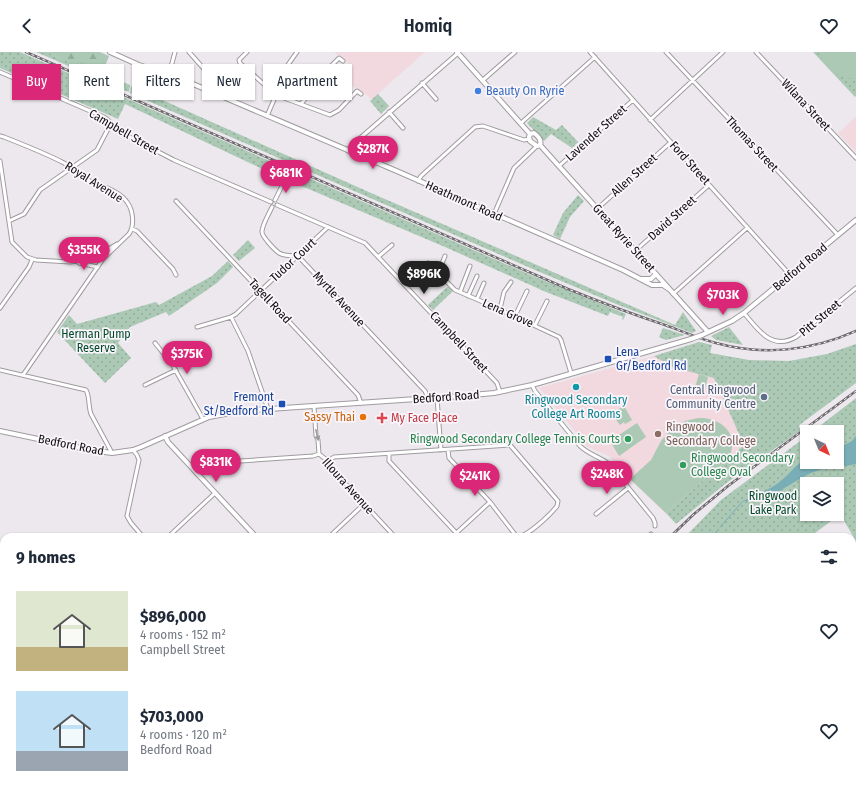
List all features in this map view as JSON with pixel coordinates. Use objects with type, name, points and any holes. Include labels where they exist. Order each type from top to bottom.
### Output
[{"type":"main road","name":"Heathmont Road","points":[[110,52],[138,64]]},
{"type":"main road","points":[[458,52],[521,123],[532,143],[538,145],[540,141],[538,137],[534,133],[530,137]]},
{"type":"main road","name":"Heathmont Road","points":[[230,100],[652,284],[663,285],[669,289]]},
{"type":"main road","name":"Great Ryrie Street","points":[[538,145],[559,166],[708,332]]},
{"type":"main road","name":"Bedford Road","points":[[0,431],[90,450],[112,453],[133,450],[203,419],[218,414],[241,411],[437,398],[500,392],[702,335],[744,313],[856,220]]},
{"type":"main road","points":[[640,278],[651,279],[656,274]]},
{"type":"main road","points":[[165,436],[168,442],[252,532]]},
{"type":"street","points":[[171,64],[175,52]]},
{"type":"street","points":[[189,52],[202,67]]},
{"type":"street","points":[[247,52],[239,60],[242,65],[263,84]]},
{"type":"street","points":[[288,64],[297,52]]},
{"type":"street","points":[[348,151],[351,146],[458,52]]},
{"type":"street","points":[[483,80],[515,52]]},
{"type":"street","name":"Ford Street","points":[[590,52],[790,275]]},
{"type":"street","name":"Thomas Street","points":[[666,52],[838,235]]},
{"type":"street","points":[[650,120],[723,52]]},
{"type":"street","name":"Wilana Street","points":[[756,52],[856,158]]},
{"type":"street","points":[[301,104],[338,57],[343,61]]},
{"type":"street","points":[[521,123],[595,58]]},
{"type":"street","name":"Campbell Street","points":[[0,72],[104,117],[118,130],[174,160],[271,202]]},
{"type":"street","points":[[422,84],[436,99]]},
{"type":"street","points":[[290,100],[330,116],[339,110],[357,91],[361,94]]},
{"type":"street","points":[[267,116],[274,100]]},
{"type":"street","name":"Lavender Street","points":[[559,166],[633,100]]},
{"type":"street","points":[[389,112],[403,128]]},
{"type":"street","points":[[9,221],[24,214],[28,210],[34,197],[40,190],[97,150],[108,129],[112,125]]},
{"type":"street","points":[[418,181],[426,171],[475,127],[483,126],[524,140],[530,137]]},
{"type":"street","name":"Royal Avenue","points":[[0,136],[59,161],[86,179],[111,190],[124,198],[127,201],[131,213],[132,229]]},
{"type":"street","name":"Allen Street","points":[[597,208],[671,142]]},
{"type":"street","points":[[494,214],[514,168],[538,145]]},
{"type":"street","points":[[0,161],[12,242],[32,260],[75,262],[98,268]]},
{"type":"street","points":[[284,182],[275,200],[271,202],[272,207],[262,230],[263,236],[280,253],[298,256]]},
{"type":"street","name":"David Street","points":[[635,251],[709,185]]},
{"type":"street","points":[[272,207],[277,205],[275,200]]},
{"type":"street","name":"Tagell Road","points":[[176,201],[358,395],[361,403]]},
{"type":"street","name":"Campbell Street","points":[[277,205],[365,243],[497,383],[500,392]]},
{"type":"street","name":"Tudor Court","points":[[197,327],[231,317],[236,314],[328,227]]},
{"type":"street","points":[[674,294],[747,228]]},
{"type":"street","points":[[23,375],[103,259],[129,234],[132,229],[138,232],[172,269],[176,276]]},
{"type":"street","points":[[75,262],[96,257],[113,245],[119,244]]},
{"type":"street","points":[[378,257],[392,245]]},
{"type":"street","name":"Myrtle Avenue","points":[[298,256],[425,390],[428,398]]},
{"type":"street","points":[[438,273],[445,256]]},
{"type":"street","points":[[0,308],[29,267],[32,260]]},
{"type":"street","name":"Lena Grove","points":[[428,263],[455,290],[500,309],[559,337],[571,373]]},
{"type":"street","points":[[460,292],[470,266]]},
{"type":"street","points":[[468,296],[477,276]]},
{"type":"street","points":[[500,309],[504,292],[511,282]]},
{"type":"street","points":[[477,300],[484,283]]},
{"type":"street","name":"Pitt Street","points":[[744,313],[764,336],[780,342],[790,341],[856,288]]},
{"type":"street","points":[[515,316],[527,291]]},
{"type":"street","points":[[535,325],[548,301]]},
{"type":"street","points":[[231,317],[248,351],[268,409]]},
{"type":"street","points":[[155,343],[176,370],[203,419]]},
{"type":"street","points":[[0,370],[86,390],[91,414],[112,453]]},
{"type":"street","points":[[145,385],[176,370]]},
{"type":"street","points":[[532,384],[535,391],[580,446],[609,464],[653,518],[655,523],[654,526]]},
{"type":"street","points":[[437,398],[440,450]]},
{"type":"street","name":"Illoura Avenue","points":[[314,406],[316,436],[320,454],[328,461],[327,463],[329,466],[390,533]]},
{"type":"street","points":[[328,461],[334,457],[510,445],[558,501],[557,506],[546,518],[526,533]]},
{"type":"street","points":[[133,450],[139,460],[127,516],[140,533]]},
{"type":"street","points":[[448,450],[448,458],[490,502],[514,533]]},
{"type":"street","points":[[197,474],[226,462],[313,456],[320,454]]},
{"type":"street","points":[[389,454],[389,461],[456,533],[490,502]]},
{"type":"street","points":[[596,514],[628,488]]},
{"type":"street","points":[[172,533],[215,493]]},
{"type":"street","points":[[332,533],[364,504]]},
{"type":"shaded area","points":[[334,52],[425,52],[372,99],[352,85],[353,66]]},
{"type":"shaded area","points":[[856,117],[856,152],[838,133]]},
{"type":"shaded area","name":"Ringwood Secondary College","points":[[654,356],[662,361],[714,378],[744,445],[666,514],[624,474],[609,456],[588,447],[539,388]]},
{"type":"green space","points":[[0,52],[20,52],[47,64],[12,64],[12,73],[0,68]]},
{"type":"green space","points":[[36,52],[47,52],[74,64],[69,64],[69,66]]},
{"type":"green space","points":[[47,52],[100,52],[109,56],[106,64],[73,64]]},
{"type":"green space","points":[[813,52],[856,52],[855,97]]},
{"type":"green space","points":[[818,52],[856,52],[856,78],[838,75],[829,67]]},
{"type":"green space","points":[[61,70],[69,73],[69,98],[61,94]]},
{"type":"green space","points":[[124,82],[130,85],[129,92],[124,90]]},
{"type":"green space","points":[[131,86],[132,94],[130,93]]},
{"type":"green space","points":[[378,94],[389,106],[381,114],[370,101]]},
{"type":"green space","points":[[124,97],[533,276],[626,314],[623,320],[623,317],[610,312],[608,316],[546,292],[271,173],[125,104],[118,119],[74,100],[124,100]]},
{"type":"green space","points":[[146,100],[162,100],[371,193],[675,325],[683,312],[696,331],[692,333],[616,304]]},
{"type":"green space","points":[[533,117],[556,130],[562,125],[578,142],[572,148],[551,134],[544,141],[527,123]]},
{"type":"green space","points":[[578,195],[584,201],[570,217],[560,239],[553,235],[563,213]]},
{"type":"green space","points":[[248,240],[255,248],[239,261],[233,255]]},
{"type":"green space","name":"Herman Pump Reserve","points":[[228,261],[233,267],[217,283],[169,316],[166,312],[130,327],[118,343],[131,358],[105,383],[57,332],[69,315],[77,324],[156,302],[159,305],[212,276]]},
{"type":"green space","points":[[448,286],[453,291],[433,310],[428,305]]},
{"type":"green space","points":[[729,327],[743,345],[716,340],[711,336]]},
{"type":"green space","points":[[663,328],[685,335],[666,340],[659,337]]},
{"type":"green space","points":[[699,342],[712,345],[710,353],[749,360],[789,361],[827,354],[856,344],[856,383],[798,426],[800,431],[725,484],[676,524],[666,513],[744,445],[714,378],[672,367],[654,356]]},
{"type":"green space","points":[[699,374],[708,377],[704,393],[694,391]]},
{"type":"green space","name":"Ringwood Lake Park","points":[[856,398],[856,533],[851,533],[844,521],[844,477],[800,477],[800,521],[831,521],[815,533],[689,533],[721,500],[800,441],[800,469],[844,469],[844,425],[821,425]]},
{"type":"green space","points":[[624,406],[632,420],[625,424],[624,422],[620,425],[614,417],[618,414],[622,419],[617,410]]},
{"type":"green space","name":"Ringwood Secondary College Oval","points":[[698,418],[707,418],[715,421],[727,429],[731,435],[732,442],[728,459],[666,513],[630,479],[651,460],[661,441],[670,431],[685,421]]},
{"type":"green space","name":"Ringwood Secondary College Tennis Courts","points":[[637,423],[646,437],[619,456],[610,441]]},
{"type":"water","points":[[856,436],[856,464],[844,466],[844,445],[852,441]]},
{"type":"water","points":[[799,464],[800,469],[825,469],[800,477],[800,479],[782,489],[763,498],[753,501],[743,501],[764,492],[779,483]]},
{"type":"waterway","points":[[720,527],[743,501]]},
{"type":"railway","points":[[26,52],[568,289],[703,339],[734,347],[769,350],[805,347],[839,338],[856,331]]},
{"type":"railway","points":[[674,533],[694,514],[728,486],[856,391]]},
{"type":"place","name":"Beauty On Ryrie","points":[[478,91]]},
{"type":"place","name":"Lena Gr/Bedford Rd","points":[[608,359]]},
{"type":"place","name":"Ringwood Secondary College Art Rooms","points":[[576,387]]},
{"type":"place","name":"Central Ringwood Community Centre","points":[[764,397]]},
{"type":"place","name":"Fremont St/Bedford Rd","points":[[282,404]]},
{"type":"place","name":"Sassy Thai","points":[[363,417]]},
{"type":"place","name":"My Face Place","points":[[382,418]]},
{"type":"place","name":"Ringwood Secondary College","points":[[658,434]]},
{"type":"place","name":"Ringwood Secondary College Tennis Courts","points":[[628,439]]},
{"type":"place","name":"Ringwood Secondary College Oval","points":[[683,465]]}]
